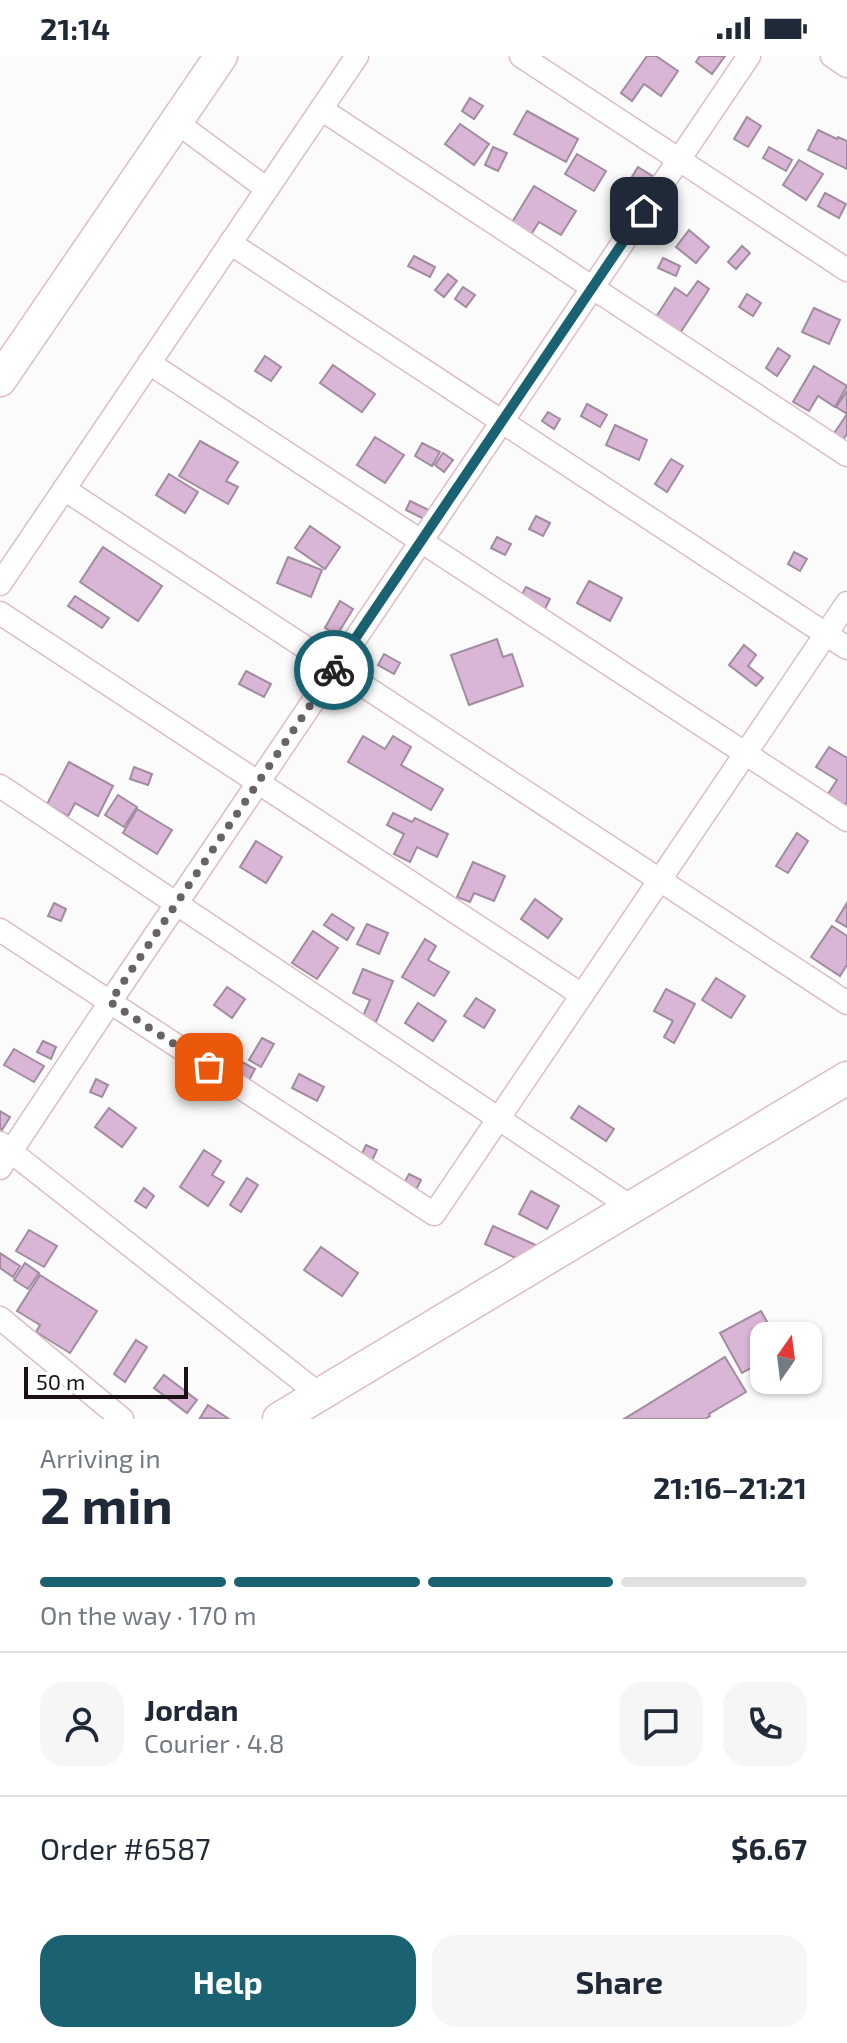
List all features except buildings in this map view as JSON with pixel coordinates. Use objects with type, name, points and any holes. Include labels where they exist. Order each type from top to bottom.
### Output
[{"type":"street","points":[[0,380],[221,56]]},
{"type":"street","points":[[0,584],[357,56]]},
{"type":"street","points":[[521,56],[847,270]]},
{"type":"street","points":[[320,1395],[4,1154],[749,56]]},
{"type":"street","points":[[832,56],[847,66]]},
{"type":"street","points":[[321,109],[847,455]]},
{"type":"street","points":[[176,122],[267,189]]},
{"type":"street","points":[[230,243],[847,648]]},
{"type":"street","points":[[149,363],[847,820]]},
{"type":"street","points":[[64,489],[847,1003]]},
{"type":"street","points":[[0,930],[434,1214],[847,603]]},
{"type":"street","points":[[0,613],[582,995]]},
{"type":"street","points":[[0,786],[631,1207]]},
{"type":"street","points":[[279,1419],[847,1078]]},
{"type":"street","points":[[0,1318],[122,1419]]},
{"type":"way so far","points":[[209,1067],[110,1002],[334,670]]},
{"type":"route","points":[[334,670],[644,211]]}]
